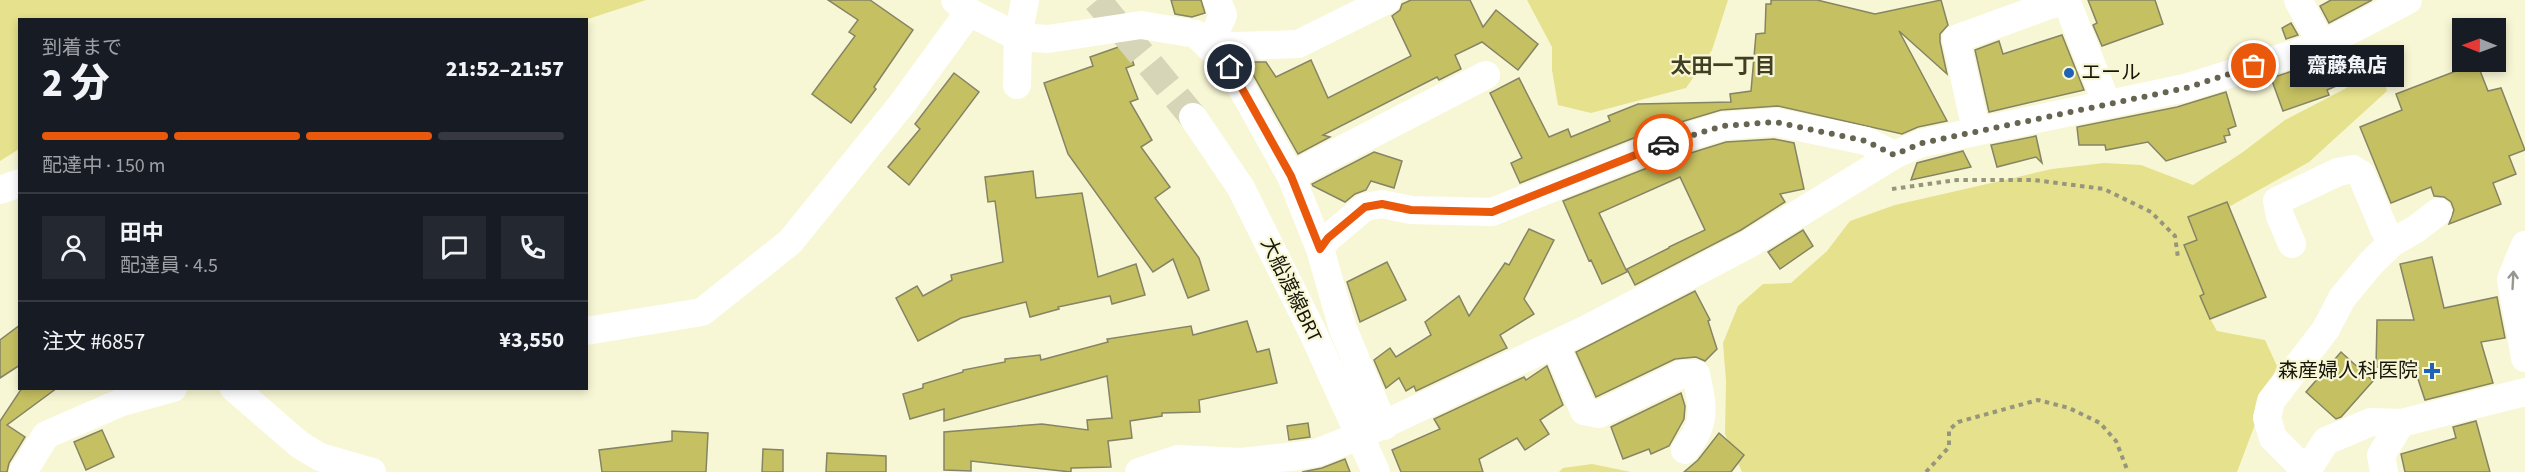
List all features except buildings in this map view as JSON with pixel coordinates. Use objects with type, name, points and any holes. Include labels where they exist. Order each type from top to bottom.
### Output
[{"type":"street","points":[[1017,85],[1018,37],[1025,0]]},
{"type":"street","points":[[1209,47],[1223,15],[1217,0]]},
{"type":"street","points":[[1209,47],[1298,44],[1387,0]]},
{"type":"street","points":[[1976,130],[1956,39],[2064,0],[2107,104]]},
{"type":"street","points":[[2298,0],[2322,45]]},
{"type":"street","points":[[1139,472],[1178,459],[1241,462],[1316,453],[1371,431],[1555,344],[1749,244],[1894,155],[1922,143],[2186,88],[2322,45],[2408,0]]},
{"type":"street","points":[[588,331],[702,312],[790,242],[902,104],[962,6],[1018,37],[1048,39],[1141,25],[1196,34],[1230,67],[1291,176],[1320,249],[1371,431]]},
{"type":"street","points":[[1291,176],[1486,75]]},
{"type":"street","name":"大船渡線BRT","points":[[1193,117],[1241,188],[1313,333],[1371,431],[1376,472]]},
{"type":"street","points":[[1320,249],[1328,238],[1365,207],[1382,204],[1411,210],[1492,212],[1660,146],[1723,126],[1775,122],[1866,141],[1894,155]]},
{"type":"street","points":[[2292,244],[2280,216],[2277,201],[2338,172],[2353,169],[2361,174],[2384,229],[2393,242]]},
{"type":"street","points":[[0,190],[18,184]]},
{"type":"street","points":[[2438,212],[2416,230],[2393,242],[2372,262],[2342,298],[2326,329],[2271,401],[2267,418],[2273,438],[2306,472],[2326,441],[2371,422],[2401,423],[2525,392]]},
{"type":"street","points":[[2525,245],[2511,279],[2525,358]]},
{"type":"street","points":[[1555,344],[1584,411],[1599,414],[1682,374],[1696,374],[1703,420],[1697,436],[1685,450]]},
{"type":"street","points":[[23,472],[46,435],[122,402],[166,390]]},
{"type":"street","points":[[236,390],[310,451],[320,457],[372,472]]},
{"type":"street","points":[[2384,472],[2381,455],[2401,423]]},
{"type":"path","points":[[1890,189],[1958,180],[2034,180],[2104,189],[2151,212],[2175,236],[2178,258]]},
{"type":"path","points":[[1926,472],[1949,447],[1949,430],[1958,422],[2038,400],[2069,408],[2100,423],[2116,441],[2128,472]]},
{"type":"shaded area","points":[[0,0],[646,0],[588,19],[18,18],[18,150],[0,161]]},
{"type":"shaded area","points":[[1527,0],[1728,0],[1712,50],[1686,88],[1591,113],[1558,105],[1552,70],[1552,47]]},
{"type":"shaded area","points":[[2381,70],[2387,91],[2309,162],[2218,213],[2197,255],[2207,313],[2217,331],[2265,340],[2277,366],[2237,472],[1742,472],[1725,434],[1726,381],[1723,343],[1738,306],[1763,284],[1791,283],[1827,251],[1850,221],[1895,205],[2052,169],[2104,163],[2141,165],[2193,185],[2243,152],[2285,120]]},
{"type":"shaded area","points":[[1592,464],[1631,472],[1559,472],[1563,468]]},
{"type":"tunnel","points":[[1097,0],[1193,117]]},
{"type":"way so far","points":[[1663,144],[1723,126],[1775,122],[1866,141],[1894,155],[1922,143],[1976,130],[2186,88],[2254,66]]},
{"type":"place","name":"齋藤魚店","points":[[2254,66]]},
{"type":"place","name":"エール","points":[[2069,73]]},
{"type":"place","name":"森産婦人科医院","points":[[2432,371]]},
{"type":"district","name":"太田一丁目","points":[[1723,66]]},
{"type":"route","points":[[1230,67],[1291,176],[1320,249],[1328,238],[1365,207],[1382,204],[1411,210],[1492,212],[1663,144]]}]
